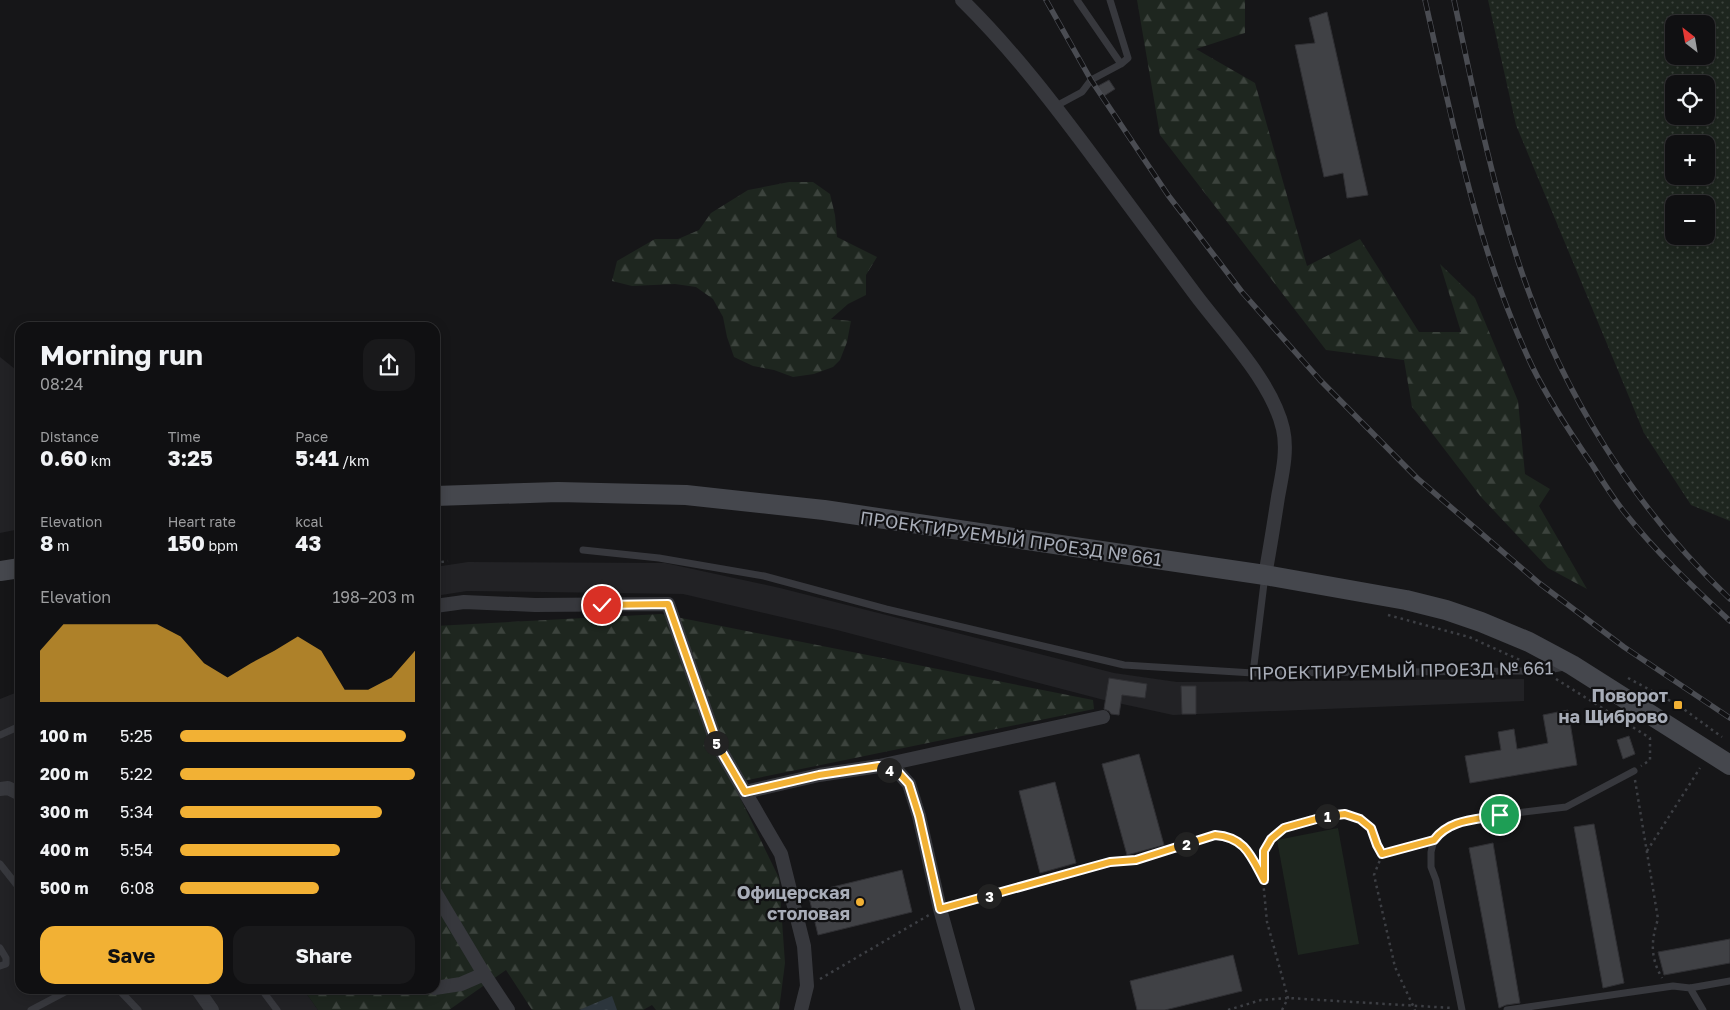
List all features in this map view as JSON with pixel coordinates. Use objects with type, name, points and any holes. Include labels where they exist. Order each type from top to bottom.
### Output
[{"type":"main road","name":"ПРОЕКТИРУЕМЫЙ ПРОЕЗД № 661","points":[[440,496],[558,492],[686,495],[824,510],[1265,575],[1406,600],[1446,610],[1529,642],[1572,665],[1730,765]]},
{"type":"main road","points":[[0,571],[15,569]]},
{"type":"street","points":[[962,0],[983,20],[1056,106],[1272,398],[1283,432],[1284,459],[1265,575]]},
{"type":"street","points":[[440,605],[464,602],[535,605],[668,604],[717,744],[781,854],[804,946],[808,986],[801,1010]]},
{"type":"street","points":[[745,792],[819,775],[879,766],[1103,717]]},
{"type":"street","points":[[879,766],[899,773],[909,784],[919,816],[940,909],[968,1010]]},
{"type":"street","points":[[0,789],[8,788],[15,792]]},
{"type":"street","points":[[440,900],[508,1010]]},
{"type":"street","points":[[440,987],[461,984],[484,974]]},
{"type":"street","points":[[201,994],[212,1010]]},
{"type":"lane","points":[[1077,0],[1121,64]]},
{"type":"lane","points":[[1056,106],[1082,92],[1091,80],[1121,64],[1128,58],[1110,0]]},
{"type":"lane","name":"ПРОЕКТИРУЕМЫЙ ПРОЕЗД № 661","points":[[583,550],[658,558],[764,576],[886,609],[1124,665],[1253,673],[1543,671],[1572,665]]},
{"type":"lane","points":[[1253,673],[1265,575]]},
{"type":"lane","points":[[0,735],[15,728]]},
{"type":"lane","points":[[1462,1010],[1438,888],[1431,867],[1430,852],[1434,840],[1449,825],[1460,822],[1566,807],[1582,800],[1604,785],[1634,771]]},
{"type":"lane","points":[[0,864],[15,883]]},
{"type":"lane","points":[[0,948],[6,958],[6,964],[0,966]]},
{"type":"lane","points":[[1507,1010],[1673,986],[1690,988],[1730,981]]},
{"type":"lane","points":[[1690,988],[1703,1010]]},
{"type":"lane","points":[[31,1010],[61,994]]},
{"type":"lane","points":[[123,994],[138,1010]]},
{"type":"lane","points":[[265,994],[277,1010]]},
{"type":"path","points":[[440,562],[448,560]]},
{"type":"path","points":[[1384,614],[1469,637],[1543,671],[1650,738],[1650,760],[1634,771],[1658,919],[1652,938],[1656,966],[1663,980],[1673,986]]},
{"type":"path","points":[[1628,678],[1678,706],[1722,737]]},
{"type":"path","points":[[1647,853],[1700,768]]},
{"type":"path","points":[[1282,1010],[1288,998],[1267,922],[1264,851],[1271,839],[1284,828],[1327,816],[1345,814],[1360,819],[1371,828],[1382,854],[1374,875],[1395,967],[1415,1010]]},
{"type":"path","points":[[808,986],[940,909],[1110,862],[1136,860],[1215,835],[1228,836],[1242,844],[1252,857],[1264,880]]},
{"type":"path","points":[[1382,854],[1434,840]]},
{"type":"path","points":[[1228,1010],[1261,1000],[1288,998],[1454,1008],[1456,1010]]},
{"type":"shaded area","points":[[0,357],[15,369],[15,530],[0,533]]},
{"type":"shaded area","points":[[468,562],[665,563],[780,588],[1114,673],[1177,682],[1524,679],[1524,701],[1173,715],[1104,700],[837,630],[683,594],[467,591],[440,595],[440,566]]},
{"type":"shaded area","points":[[15,693],[15,994],[307,994],[318,1010],[0,1010],[0,699]]},
{"type":"green space","points":[[1137,0],[1245,0],[1245,33],[1196,49],[1255,83],[1307,266],[1360,239],[1419,332],[1461,332],[1440,264],[1475,298],[1518,401],[1525,474],[1550,489],[1539,506],[1587,589],[1548,568],[1481,497],[1412,407],[1404,360],[1326,350],[1160,135]]},
{"type":"green space","points":[[1488,0],[1730,0],[1730,521],[1691,505],[1644,433],[1516,125]]},
{"type":"green space","points":[[789,182],[813,182],[830,194],[835,215],[837,237],[877,257],[866,275],[866,295],[848,304],[831,319],[851,321],[847,342],[840,360],[833,367],[814,374],[793,377],[774,370],[753,366],[734,357],[723,317],[713,299],[696,287],[675,284],[632,286],[612,281],[617,261],[655,239],[678,239],[699,230],[711,213],[748,190]]},
{"type":"green space","points":[[661,614],[1093,700],[1094,709],[733,783],[779,878],[785,963],[779,1010],[656,1010],[652,1005],[643,1010],[532,1010],[506,970],[449,1010],[318,1010],[307,994],[440,994],[440,626]]},
{"type":"green space","points":[[1338,828],[1359,944],[1298,955],[1277,840]]},
{"type":"water","points":[[612,996],[617,1010],[579,1010]]},
{"type":"building","points":[[1327,12],[1368,195],[1347,198],[1343,173],[1324,177],[1295,45],[1315,43],[1309,18]]},
{"type":"building","points":[[1109,80],[1115,89],[1104,96],[1098,86]]},
{"type":"building","points":[[1109,678],[1147,684],[1145,698],[1122,695],[1119,715],[1111,714],[1104,709]]},
{"type":"building","points":[[1181,686],[1196,686],[1196,714],[1182,714]]},
{"type":"building","points":[[1568,710],[1577,765],[1470,783],[1465,756],[1501,750],[1498,732],[1514,729],[1517,749],[1548,743],[1543,715]]},
{"type":"building","points":[[1629,736],[1635,754],[1623,759],[1617,740]]},
{"type":"building","points":[[1139,754],[1164,845],[1127,855],[1102,764]]},
{"type":"building","points":[[1055,782],[1076,863],[1040,873],[1019,791]]},
{"type":"building","points":[[1594,824],[1624,983],[1603,988],[1574,827]]},
{"type":"building","points":[[1493,843],[1520,1003],[1499,1008],[1469,848]]},
{"type":"building","name":"Офицерская столовая","points":[[902,870],[912,912],[818,935],[808,893]]},
{"type":"building","points":[[1730,939],[1730,963],[1664,975],[1658,952]]},
{"type":"building","points":[[1233,955],[1242,991],[1165,1010],[1137,1010],[1130,981]]},
{"type":"railway","points":[[1046,0],[1091,80],[1168,195],[1242,292],[1320,380],[1417,478],[1539,583],[1624,647],[1730,718]]},
{"type":"railway","points":[[1425,0],[1468,186],[1481,232],[1513,322],[1532,366],[1561,417],[1621,507],[1662,555],[1730,621]]},
{"type":"railway","points":[[1454,0],[1483,135],[1500,202],[1537,314],[1557,359],[1605,446],[1632,487],[1695,564],[1730,599]]},
{"type":"place","name":"Поворот на Щиброво","points":[[1678,705]]},
{"type":"place","name":"Офицерская столовая","points":[[860,902]]},
{"type":"route","points":[[602,605],[668,604],[717,744],[745,792],[819,775],[879,766],[899,773],[909,784],[919,816],[940,909],[1000,894],[1110,862],[1136,860],[1215,835],[1228,836],[1242,844],[1252,857],[1264,880],[1264,851],[1271,839],[1284,828],[1327,816],[1345,814],[1360,819],[1371,828],[1382,854],[1434,840],[1449,825],[1500,815]]}]
